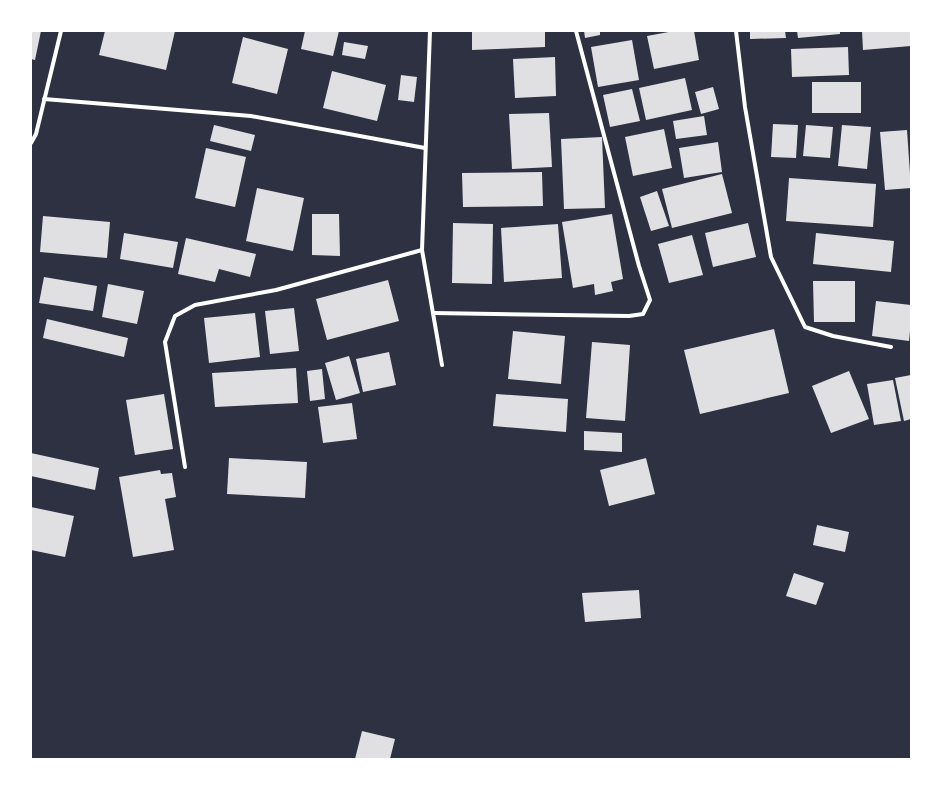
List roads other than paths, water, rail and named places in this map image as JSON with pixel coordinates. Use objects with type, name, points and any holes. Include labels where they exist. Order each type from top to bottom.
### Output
[{"type":"street","points":[[31,143],[36,134],[61,31]]},
{"type":"street","points":[[430,31],[422,250],[442,365]]},
{"type":"street","points":[[433,313],[628,316],[643,314],[650,300],[639,266],[576,31]]},
{"type":"street","points":[[736,31],[746,107],[771,257],[805,327],[833,336],[891,347]]},
{"type":"street","points":[[44,99],[251,116],[425,148]]},
{"type":"street","points":[[185,467],[165,342],[175,316],[195,305],[276,290],[422,250]]}]
